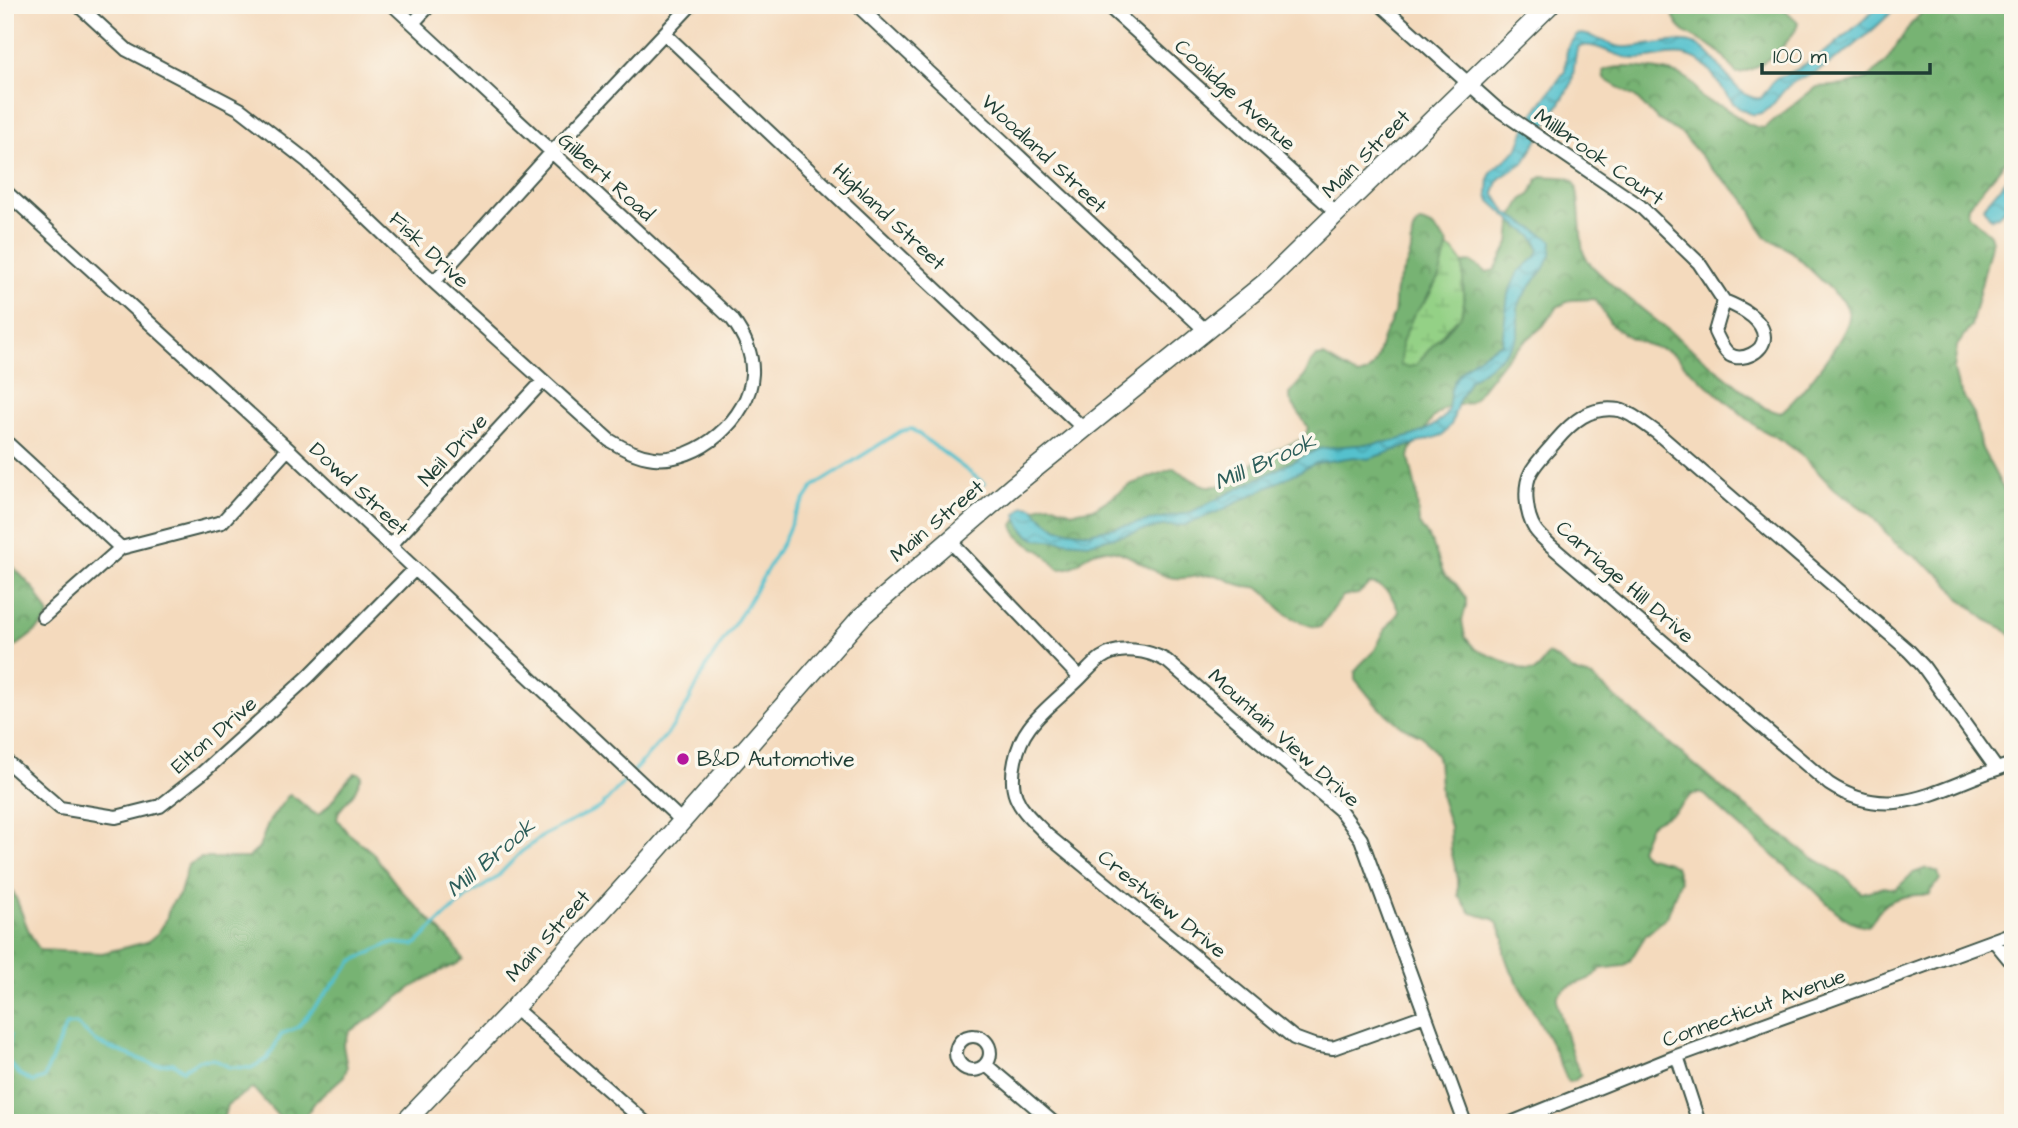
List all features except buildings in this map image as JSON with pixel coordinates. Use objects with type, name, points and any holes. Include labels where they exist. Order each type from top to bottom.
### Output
[{"type":"main road","name":"Main Street","points":[[404,1123],[514,1007],[682,821],[860,617],[949,540],[1266,282],[1550,5]]},
{"type":"street","name":"Fisk Drive","points":[[78,5],[127,50],[240,109],[272,132],[307,161],[543,381],[609,440],[632,454],[656,459],[691,453],[711,442],[748,398]]},
{"type":"street","name":"Gilbert Road","points":[[393,5],[732,318],[751,355],[752,375],[748,398]]},
{"type":"street","points":[[412,23],[430,5]]},
{"type":"street","points":[[435,282],[551,153],[691,5]]},
{"type":"street","name":"Woodland Street","points":[[857,5],[1205,330]]},
{"type":"street","name":"Coolidge Avenue","points":[[1107,5],[1338,214]]},
{"type":"street","name":"Millbrook Court","points":[[1381,5],[1496,108],[1640,206],[1699,263],[1724,301],[1750,314],[1759,324],[1764,336],[1762,345],[1743,358],[1733,357],[1723,349],[1715,332],[1724,301]]},
{"type":"street","name":"Highland Street","points":[[665,34],[1085,430]]},
{"type":"street","name":"Dowd Street","points":[[5,191],[288,449],[682,821]]},
{"type":"street","name":"Neil Drive","points":[[391,545],[543,381]]},
{"type":"street","name":"Carriage Hill Drive","points":[[1996,768],[1923,666],[1909,651],[1656,432],[1633,416],[1620,410],[1602,410],[1586,414],[1572,422],[1530,474],[1527,494],[1529,513],[1536,530],[1550,545],[1829,784],[1845,794],[1875,803],[1896,803],[2013,764]]},
{"type":"street","points":[[5,441],[121,548]]},
{"type":"street","points":[[43,617],[121,548],[222,522],[288,449]]},
{"type":"street","points":[[949,540],[1080,678]]},
{"type":"street","name":"Elton Drive","points":[[5,760],[60,808],[116,817],[160,806],[201,774],[308,677],[415,569]]},
{"type":"street","name":"Mountain View Drive","points":[[1080,678],[1103,657],[1123,650],[1153,653],[1167,661],[1340,810],[1361,839],[1465,1123]]},
{"type":"street","name":"Crestview Drive","points":[[1080,678],[1029,728],[1019,747],[1013,772],[1015,795],[1028,816],[1047,835],[1294,1038],[1332,1048],[1425,1015]]},
{"type":"street","name":"Connecticut Avenue","points":[[1511,1123],[1677,1056],[2013,933]]},
{"type":"street","points":[[1994,941],[2013,964]]},
{"type":"street","points":[[514,1007],[646,1123]]},
{"type":"street","points":[[1677,1056],[1699,1123]]},
{"type":"street","points":[[986,1065],[1054,1123]]},
{"type":"green space","points":[[1685,5],[1780,5],[1798,22],[1790,38],[1773,55],[1754,68],[1736,73],[1718,51],[1680,28],[1673,14]]},
{"type":"green space","points":[[1929,5],[2006,5],[2013,13],[2013,153],[1968,206],[1967,214],[1990,234],[1992,241],[1971,326],[1957,346],[1954,370],[1958,387],[1974,414],[1980,445],[2006,494],[2013,497],[2013,637],[2003,628],[1986,620],[1961,599],[1943,577],[1894,542],[1870,514],[1833,488],[1802,455],[1757,427],[1676,356],[1633,339],[1614,327],[1594,299],[1571,300],[1557,307],[1543,326],[1507,357],[1474,399],[1445,408],[1433,418],[1411,449],[1409,457],[1419,523],[1432,543],[1444,574],[1466,598],[1462,621],[1465,637],[1475,649],[1534,672],[1547,654],[1577,673],[1594,679],[1730,795],[1807,854],[1848,879],[1861,893],[1884,887],[1896,889],[1913,873],[1927,868],[1938,872],[1940,879],[1929,895],[1891,901],[1881,908],[1868,926],[1857,924],[1835,911],[1705,795],[1691,795],[1674,812],[1649,827],[1640,849],[1645,856],[1675,866],[1680,881],[1667,917],[1646,935],[1629,962],[1623,966],[1600,969],[1591,978],[1567,987],[1557,996],[1574,1060],[1581,1075],[1568,1082],[1554,1049],[1509,967],[1504,953],[1504,937],[1498,924],[1493,919],[1471,913],[1458,895],[1450,827],[1441,798],[1435,753],[1422,736],[1401,726],[1378,707],[1355,679],[1355,672],[1375,650],[1385,630],[1399,612],[1388,593],[1369,584],[1358,594],[1343,596],[1320,627],[1315,627],[1286,614],[1259,588],[1241,585],[1216,575],[1172,578],[1127,555],[1111,550],[1096,551],[1072,567],[1059,569],[1042,552],[1021,538],[1013,525],[1017,519],[1043,505],[1051,504],[1072,512],[1095,508],[1132,484],[1174,468],[1204,485],[1226,484],[1260,458],[1300,440],[1308,427],[1290,400],[1290,393],[1317,357],[1324,356],[1358,376],[1370,370],[1395,310],[1397,285],[1409,259],[1414,228],[1422,222],[1433,227],[1448,244],[1440,275],[1423,304],[1439,340],[1463,309],[1463,263],[1471,262],[1487,272],[1495,270],[1509,243],[1512,217],[1522,200],[1531,194],[1537,180],[1543,176],[1564,177],[1574,182],[1578,193],[1583,251],[1595,269],[1765,408],[1780,413],[1808,383],[1846,328],[1849,318],[1844,302],[1791,251],[1765,237],[1744,198],[1711,168],[1683,135],[1657,119],[1636,98],[1604,79],[1603,71],[1633,67],[1681,76],[1694,85],[1703,99],[1721,106],[1746,123],[1764,128],[1816,87],[1846,85],[1868,78],[1885,63],[1910,25]]},
{"type":"green space","points":[[1447,248],[1453,250],[1463,263],[1461,316],[1416,365],[1401,366],[1402,342],[1413,316],[1429,296],[1440,275]]},
{"type":"green space","points":[[5,558],[35,590],[49,615],[36,631],[5,655]]},
{"type":"green space","points":[[355,773],[362,776],[354,793],[339,811],[337,819],[347,832],[372,852],[400,889],[454,945],[463,959],[411,988],[350,1031],[343,1045],[347,1068],[344,1076],[315,1102],[306,1115],[294,1121],[278,1116],[253,1088],[227,1105],[223,1120],[226,1123],[5,1123],[5,877],[40,950],[102,953],[147,942],[158,933],[166,920],[170,906],[180,893],[188,865],[201,858],[248,858],[259,848],[268,823],[287,797],[294,797],[318,815]]},
{"type":"water","points":[[1881,5],[1899,5],[1849,50],[1816,72],[1792,83],[1769,108],[1759,114],[1743,111],[1735,105],[1704,64],[1696,59],[1678,54],[1637,59],[1596,47],[1578,47],[1571,85],[1524,162],[1499,179],[1494,193],[1506,212],[1552,240],[1551,255],[1522,298],[1518,308],[1518,334],[1515,342],[1500,358],[1469,381],[1458,402],[1452,423],[1443,435],[1368,459],[1354,457],[1316,463],[1222,510],[1185,525],[1162,526],[1090,543],[1035,539],[1023,528],[1016,514],[1024,506],[1033,507],[1040,516],[1058,529],[1088,533],[1191,512],[1318,449],[1398,440],[1428,429],[1442,419],[1448,409],[1454,381],[1459,374],[1480,356],[1502,343],[1508,294],[1518,272],[1536,257],[1539,250],[1532,236],[1490,201],[1489,177],[1493,170],[1517,150],[1528,121],[1565,71],[1567,48],[1576,35],[1587,35],[1622,47],[1670,42],[1697,45],[1713,58],[1743,93],[1761,98],[1775,79],[1796,70],[1833,46]]},
{"type":"water","points":[[2013,172],[2013,201],[1998,216],[1991,219],[1983,207]]},
{"type":"waterway","name":"Mill Brook","points":[[5,1031],[10,1035],[7,1060],[19,1074],[33,1082],[44,1078],[66,1025],[76,1024],[98,1043],[155,1065],[173,1063],[183,1070],[199,1060],[213,1059],[229,1067],[251,1068],[267,1059],[282,1034],[298,1027],[353,961],[391,943],[415,945],[470,895],[495,879],[521,852],[544,835],[601,807],[669,732],[687,705],[707,665],[745,608],[783,542],[794,516],[814,486],[901,431],[912,429],[985,484]]},
{"type":"place","name":"B&D Automotive","points":[[683,759]]}]
